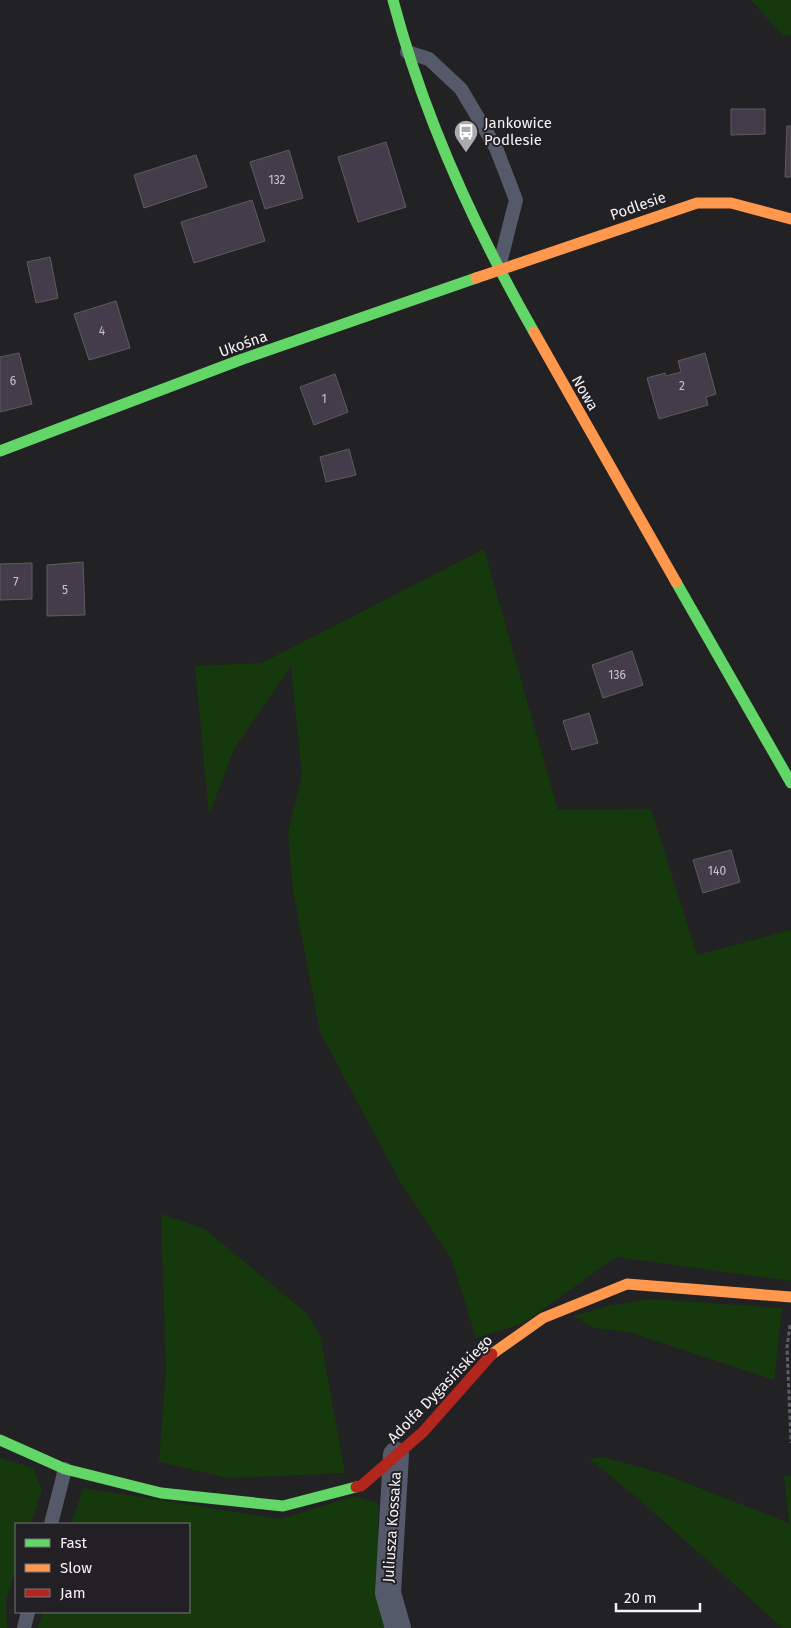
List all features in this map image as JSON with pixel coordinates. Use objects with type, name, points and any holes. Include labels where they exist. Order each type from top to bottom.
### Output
[{"type":"street","name":"Nowa","points":[[393,0],[407,52],[425,106],[498,271],[791,783]]},
{"type":"street","name":"Podlesie","points":[[498,271],[697,203],[731,203],[791,219]]},
{"type":"street","name":"Ukośna","points":[[0,451],[240,360],[498,271]]},
{"type":"street","name":"Adolfa Dygasińskiego","points":[[0,1440],[65,1469],[161,1493],[283,1506],[361,1486],[423,1432],[496,1350],[543,1318],[627,1284],[791,1297]]},
{"type":"street","name":"Juliusza Kossaka","points":[[396,1455],[388,1593],[398,1628]]},
{"type":"lane","points":[[407,52],[429,59],[461,89],[496,148],[516,200],[498,271]]},
{"type":"lane","points":[[50,1523],[65,1469]]},
{"type":"lane","points":[[24,1628],[28,1613]]},
{"type":"path","points":[[791,1317],[787,1347],[791,1443]]},
{"type":"green space","points":[[751,0],[791,0],[791,35],[783,36]]},
{"type":"green space","points":[[484,549],[558,810],[651,809],[697,955],[791,930],[791,1281],[616,1257],[524,1323],[476,1338],[452,1260],[399,1180],[320,1032],[293,891],[288,833],[302,774],[291,666],[234,749],[209,815],[195,666],[262,663]]},
{"type":"green space","points":[[161,1214],[205,1229],[306,1313],[320,1335],[345,1473],[228,1478],[159,1462],[166,1370]]},
{"type":"green space","points":[[651,1299],[782,1308],[774,1380],[629,1332],[594,1328],[573,1316],[607,1306]]},
{"type":"green space","points":[[603,1457],[661,1473],[789,1523],[784,1476],[791,1476],[791,1628],[783,1628],[634,1495],[589,1459]]},
{"type":"green space","points":[[0,1458],[33,1468],[42,1490],[31,1523],[15,1523],[15,1573],[6,1601],[7,1628],[0,1628]]},
{"type":"green space","points":[[83,1488],[280,1519],[355,1496],[378,1503],[378,1595],[387,1628],[38,1628],[43,1613],[190,1613],[190,1523],[71,1523]]},
{"type":"building","points":[[731,109],[765,109],[765,134],[731,135]]},
{"type":"building","points":[[787,126],[791,126],[791,177],[785,177]]},
{"type":"building","points":[[386,142],[406,207],[358,222],[338,157]]},
{"type":"building","points":[[289,150],[303,198],[265,209],[250,162]]},
{"type":"building","points":[[196,155],[207,187],[144,208],[134,175]]},
{"type":"building","points":[[252,200],[265,241],[194,263],[181,222]]},
{"type":"building","points":[[50,257],[58,298],[36,303],[27,262]]},
{"type":"building","points":[[116,301],[130,348],[89,360],[74,314]]},
{"type":"building","points":[[19,353],[32,404],[0,412],[0,357]]},
{"type":"building","points":[[705,353],[716,394],[706,397],[708,405],[659,419],[647,378],[665,373],[666,376],[681,372],[678,361]]},
{"type":"building","points":[[335,374],[348,412],[314,425],[300,387]]},
{"type":"building","points":[[349,449],[356,475],[326,482],[320,457]]},
{"type":"building","points":[[83,562],[85,615],[47,616],[47,565]]},
{"type":"building","points":[[32,563],[32,599],[0,600],[0,564]]},
{"type":"building","points":[[632,651],[643,685],[603,698],[592,665]]},
{"type":"building","points":[[589,713],[598,743],[572,750],[563,721]]},
{"type":"building","points":[[731,850],[740,882],[703,893],[693,860]]},
{"type":"traffic: fast","points":[[393,0],[405,44],[435,129],[471,212],[534,332]]},
{"type":"traffic: fast","points":[[0,451],[240,360],[476,278]]},
{"type":"traffic: fast","points":[[676,582],[791,783]]},
{"type":"traffic: fast","points":[[0,1440],[65,1469],[161,1493],[283,1506],[356,1487]]},
{"type":"traffic: slow","points":[[476,278],[697,203],[731,203],[791,219]]},
{"type":"traffic: slow","points":[[534,332],[676,582]]},
{"type":"traffic: slow","points":[[492,1354],[543,1318],[627,1284],[791,1297]]},
{"type":"traffic: jam","points":[[356,1487],[361,1486],[423,1432],[492,1354]]},
{"type":"place","name":"Jankowice Podlesie","points":[[466,153]]}]
